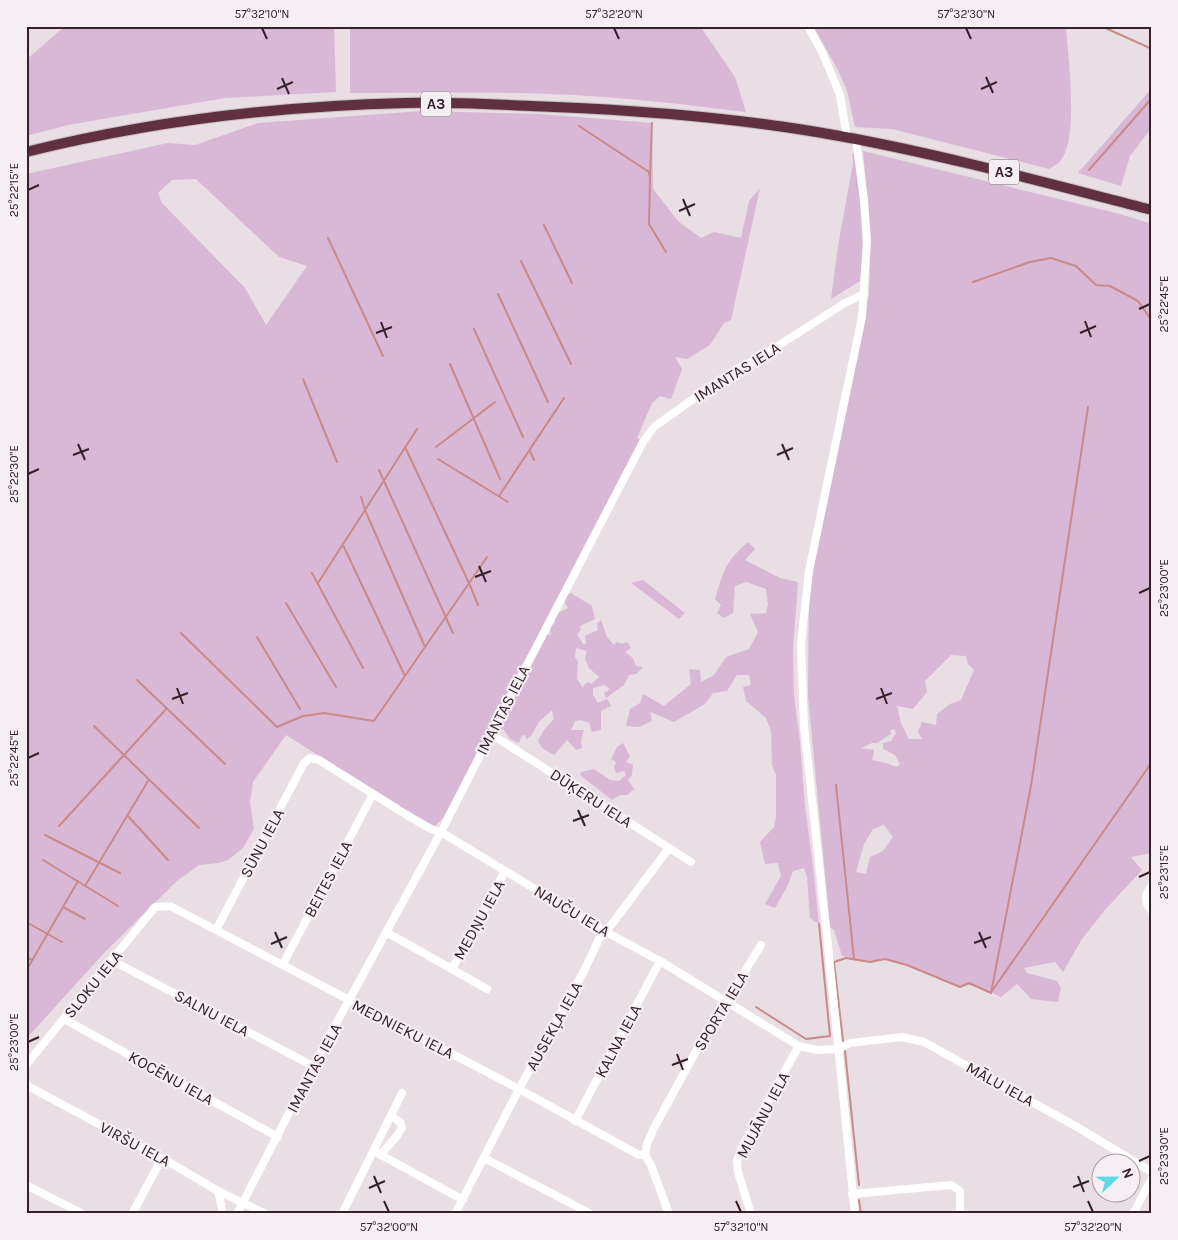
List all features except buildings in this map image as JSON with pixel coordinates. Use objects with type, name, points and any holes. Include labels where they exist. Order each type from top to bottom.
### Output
[{"type":"highway","name":"A3","points":[[26,152],[119,132],[205,118],[307,108],[408,103],[497,104],[597,109],[675,114],[780,126],[852,138],[977,165],[1152,210]]},
{"type":"street","points":[[808,26],[823,54],[840,95],[852,138],[864,200],[867,241],[862,317],[809,571],[801,644],[804,726],[855,1214]]},
{"type":"street","name":"IMANTAS IELA","points":[[237,1214],[313,1066],[350,1002],[442,832],[642,442],[654,427],[724,377],[864,294]]},
{"type":"street","name":"DŪĶERU IELA","points":[[491,734],[691,862]]},
{"type":"street","name":"NAUČU IELA","points":[[310,758],[320,760],[431,829],[442,832],[799,1046],[817,1050],[838,1048]]},
{"type":"street","name":"SŪNU IELA","points":[[216,930],[304,763],[310,758]]},
{"type":"street","name":"BEITES IELA","points":[[283,964],[374,794]]},
{"type":"street","name":"AUSEKĻA IELA","points":[[455,1214],[519,1089],[584,971],[599,939],[669,848]]},
{"type":"street","name":"MEDŅU IELA","points":[[452,969],[505,871]]},
{"type":"street","points":[[1151,910],[1145,899],[1146,893],[1152,885]]},
{"type":"street","name":"MEDNIEKU IELA","points":[[161,906],[170,906],[283,964],[350,1002],[519,1089],[639,1155],[645,1155]]},
{"type":"street","name":"SLOKU IELA","points":[[26,1064],[155,907],[161,906]]},
{"type":"street","points":[[388,933],[487,989]]},
{"type":"street","name":"SPORTA IELA","points":[[645,1155],[647,1144],[654,1128],[724,1000],[732,993],[761,945]]},
{"type":"street","name":"SALNU IELA","points":[[111,960],[313,1066]]},
{"type":"street","name":"KALNA IELA","points":[[575,1120],[660,961]]},
{"type":"street","name":"KOCĒNU IELA","points":[[64,1019],[278,1137]]},
{"type":"street","name":"MĀLU IELA","points":[[838,1048],[850,1043],[902,1037],[924,1042],[1077,1127],[1152,1172]]},
{"type":"street","name":"MUJĀNU IELA","points":[[751,1214],[738,1172],[737,1161],[743,1145],[799,1046]]},
{"type":"street","name":"VIRŠU IELA","points":[[26,1086],[162,1158],[218,1191],[266,1214]]},
{"type":"street","points":[[342,1214],[377,1153],[390,1116],[402,1093]]},
{"type":"street","points":[[377,1153],[397,1136],[402,1128],[400,1122],[390,1116]]},
{"type":"street","points":[[377,1153],[462,1200]]},
{"type":"street","points":[[645,1155],[651,1165],[669,1214]]},
{"type":"street","points":[[132,1214],[162,1158]]},
{"type":"street","points":[[484,1158],[591,1214]]},
{"type":"street","points":[[1133,1214],[1152,1178]]},
{"type":"street","points":[[26,1185],[83,1214]]},
{"type":"street","points":[[852,1194],[951,1185],[960,1191],[960,1214]]},
{"type":"street","points":[[218,1191],[223,1214]]},
{"type":"shaded area","points":[[65,26],[334,26],[336,92],[225,98],[68,125],[26,136],[26,60]]},
{"type":"shaded area","points":[[350,26],[700,26],[735,77],[746,112],[572,95],[350,93]]},
{"type":"shaded area","points":[[813,26],[1066,26],[1071,116],[1070,134],[1061,160],[1049,169],[892,129],[855,127],[847,91],[838,70]]},
{"type":"shaded area","points":[[1152,88],[1152,127],[1130,156],[1121,186],[1078,173]]},
{"type":"shaded area","points":[[421,111],[540,114],[652,123],[653,189],[679,222],[701,238],[714,232],[741,238],[749,201],[760,188],[731,320],[724,323],[710,345],[687,359],[675,357],[682,369],[671,399],[660,396],[652,403],[637,438],[640,440],[443,818],[435,826],[426,823],[286,735],[253,782],[250,802],[254,829],[243,848],[228,860],[199,865],[177,881],[104,953],[26,1039],[26,174],[168,143],[195,145],[258,123]],"holes":[[[196,179],[279,257],[307,266],[266,325],[245,288],[162,203],[158,193],[172,180]]]},
{"type":"shaded area","points":[[863,151],[1120,214],[1152,224],[1152,853],[1131,857],[1142,870],[1105,910],[1082,939],[1063,972],[1055,962],[1024,968],[1027,973],[1057,981],[1061,988],[1058,1002],[1031,999],[1017,984],[1001,997],[976,986],[965,985],[960,987],[907,965],[885,959],[870,962],[842,956],[834,930],[830,927],[808,696],[809,585],[869,293],[868,204]],"holes":[[[951,655],[966,656],[968,664],[974,670],[961,700],[950,704],[937,714],[936,725],[922,722],[918,732],[922,739],[909,739],[901,723],[897,706],[913,709],[927,692],[925,681]],[[894,729],[896,733],[891,741],[883,743],[883,749],[895,755],[900,764],[897,767],[872,760],[874,750],[861,748],[877,743],[891,734],[890,730]],[[884,825],[893,837],[883,851],[870,857],[866,874],[856,872],[864,844],[873,829]]]},
{"type":"shaded area","points":[[854,152],[859,177],[863,254],[860,281],[831,299],[838,246],[853,163],[852,155]]},
{"type":"shaded area","points":[[748,542],[755,549],[745,560],[780,578],[798,582],[793,649],[794,695],[819,924],[810,918],[807,877],[804,868],[793,871],[788,885],[775,908],[765,904],[781,876],[778,863],[765,864],[760,842],[774,827],[776,817],[776,775],[772,765],[771,731],[766,718],[746,701],[743,687],[751,685],[749,675],[737,675],[727,691],[713,693],[705,704],[674,722],[650,712],[652,721],[639,727],[626,726],[630,709],[640,703],[643,694],[664,706],[691,684],[689,669],[700,670],[701,682],[714,675],[726,657],[749,649],[758,632],[750,614],[766,613],[768,604],[766,589],[746,582],[735,586],[733,613],[724,618],[717,613],[721,605],[715,599],[726,567],[734,555]]},
{"type":"shaded area","points":[[643,580],[685,613],[679,619],[631,583]]},
{"type":"shaded area","points":[[571,593],[592,606],[595,619],[580,626],[581,630],[577,634],[583,644],[586,644],[585,636],[598,630],[597,623],[601,620],[607,637],[614,645],[616,642],[622,644],[627,642],[631,648],[625,652],[633,658],[636,666],[643,667],[636,674],[629,675],[624,685],[606,698],[604,693],[610,689],[605,685],[593,688],[593,695],[598,703],[607,699],[611,706],[601,711],[601,730],[592,732],[589,723],[581,720],[575,721],[571,730],[584,730],[581,741],[582,748],[576,750],[567,740],[554,755],[542,748],[538,741],[544,730],[554,719],[552,710],[539,722],[531,736],[526,739],[526,736],[522,735],[519,743],[510,739],[503,729],[495,731],[504,710],[510,708],[508,701],[511,697],[516,696],[515,690],[534,655],[539,652],[538,647],[546,634],[551,635],[550,626],[555,623],[554,615],[568,608],[563,599]],"holes":[[[576,648],[587,651],[585,659],[589,668],[599,677],[591,684],[588,682],[583,688],[577,679],[578,662],[575,657]]]},
{"type":"shaded area","points":[[623,743],[630,756],[626,762],[633,765],[632,775],[628,780],[634,789],[627,795],[620,795],[612,800],[580,775],[581,772],[594,769],[610,780],[619,781],[626,775],[624,771],[616,773],[614,767],[616,762],[611,759],[617,747]]},
{"type":"waterway","points":[[1101,26],[1152,49]]},
{"type":"waterway","points":[[1089,170],[1152,98]]},
{"type":"waterway","points":[[650,176],[652,123]]},
{"type":"waterway","points":[[579,126],[649,172],[649,224],[666,252]]},
{"type":"waterway","points":[[544,225],[572,283]]},
{"type":"waterway","points":[[328,238],[383,356]]},
{"type":"waterway","points":[[973,282],[1030,262],[1051,258],[1076,266],[1096,285],[1110,286],[1138,301],[1152,321]]},
{"type":"waterway","points":[[521,261],[571,364]]},
{"type":"waterway","points":[[498,294],[548,402]]},
{"type":"waterway","points":[[474,329],[523,437]]},
{"type":"waterway","points":[[450,364],[500,479]]},
{"type":"waterway","points":[[303,379],[337,462]]},
{"type":"waterway","points":[[499,496],[564,398]]},
{"type":"waterway","points":[[436,447],[495,402]]},
{"type":"waterway","points":[[991,993],[1031,786],[1088,407]]},
{"type":"waterway","points":[[318,583],[417,429]]},
{"type":"waterway","points":[[405,447],[478,605]]},
{"type":"waterway","points":[[530,451],[534,460]]},
{"type":"waterway","points":[[438,459],[508,502]]},
{"type":"waterway","points":[[379,470],[453,633]]},
{"type":"waterway","points":[[361,497],[425,647]]},
{"type":"waterway","points":[[343,545],[405,676]]},
{"type":"waterway","points":[[181,633],[277,727],[303,716],[324,713],[374,721],[487,557]]},
{"type":"waterway","points":[[312,573],[363,668]]},
{"type":"waterway","points":[[286,603],[336,687]]},
{"type":"waterway","points":[[257,637],[300,709]]},
{"type":"waterway","points":[[137,680],[225,764]]},
{"type":"waterway","points":[[59,826],[167,708]]},
{"type":"waterway","points":[[94,726],[199,828]]},
{"type":"waterway","points":[[992,991],[1152,762]]},
{"type":"waterway","points":[[85,886],[148,781]]},
{"type":"waterway","points":[[836,785],[854,959]]},
{"type":"waterway","points":[[128,816],[168,860]]},
{"type":"waterway","points":[[45,835],[120,873]]},
{"type":"waterway","points":[[43,860],[118,906]]},
{"type":"waterway","points":[[26,971],[78,881]]},
{"type":"waterway","points":[[63,907],[85,919]]},
{"type":"waterway","points":[[26,922],[62,942]]},
{"type":"waterway","points":[[756,1007],[806,1039],[830,1036],[819,924]]},
{"type":"waterway","points":[[26,957],[32,960]]},
{"type":"waterway","points":[[843,1041],[834,962],[846,958],[870,962],[885,959],[907,965],[960,987],[969,983],[991,993]]},
{"type":"waterway","points":[[845,1051],[859,1185]]},
{"type":"waterway","points":[[859,1200],[861,1214]]}]
